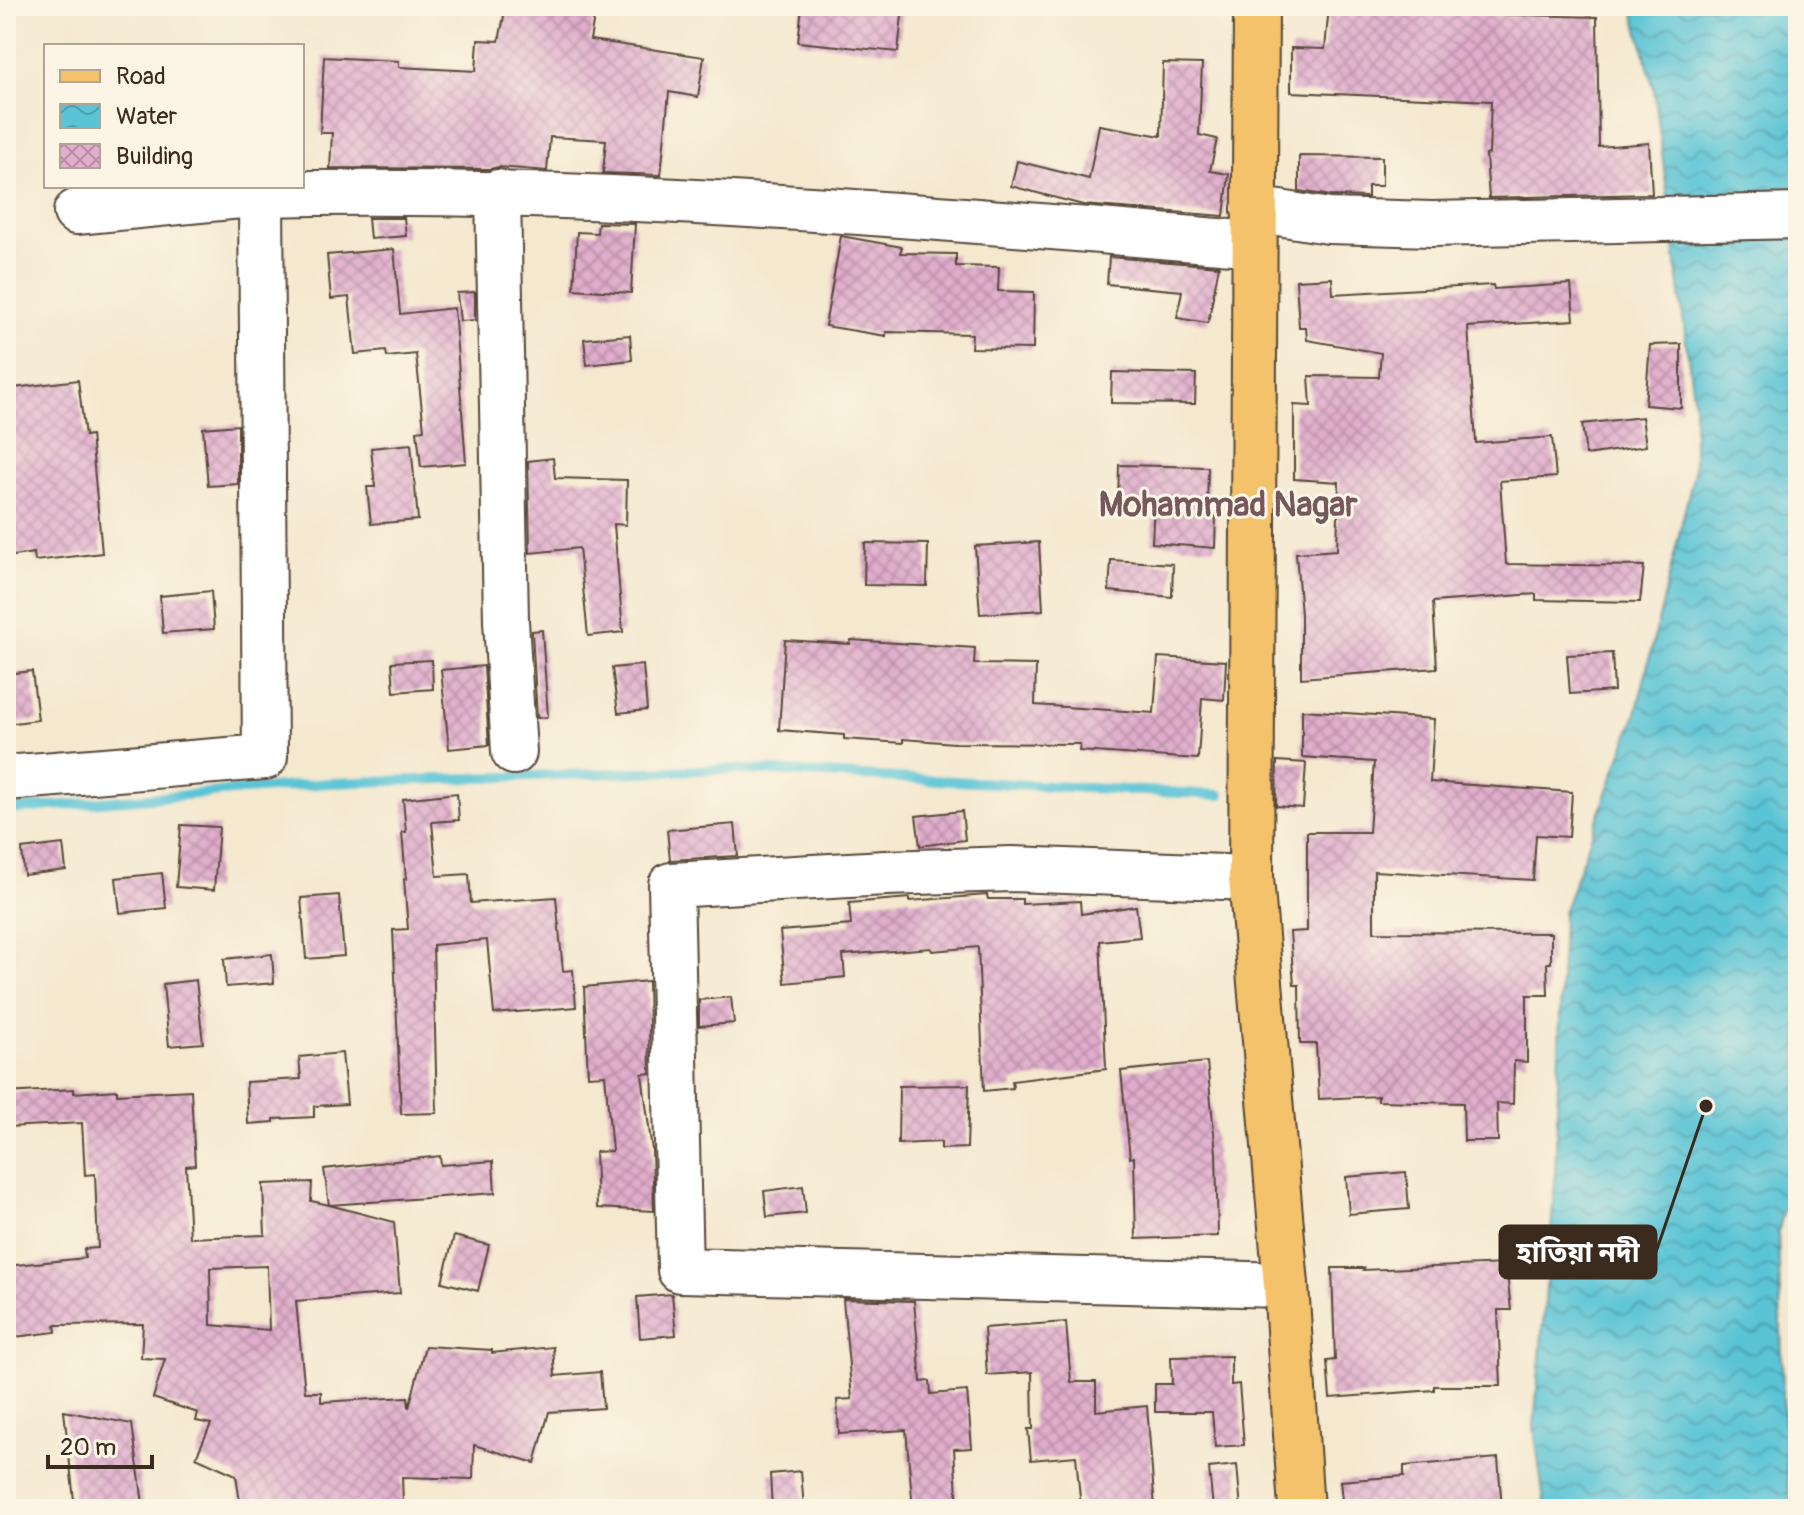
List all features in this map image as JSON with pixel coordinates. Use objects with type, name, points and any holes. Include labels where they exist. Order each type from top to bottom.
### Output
[{"type":"main road","points":[[1256,6],[1251,878],[1286,1285],[1301,1509]]},
{"type":"street","points":[[76,212],[261,194],[376,191],[498,192],[1254,227],[1329,221],[1570,222],[1798,216]]},
{"type":"street","points":[[498,192],[506,621],[514,752]]},
{"type":"street","points":[[6,778],[265,757],[261,194]]},
{"type":"street","points":[[1251,878],[1012,869],[671,885],[680,1270],[1286,1285]]},
{"type":"water","points":[[1632,6],[1798,6],[1798,1153],[1778,1233],[1785,1458],[1791,1509],[1545,1509],[1534,1427],[1555,1184],[1563,913],[1636,714],[1694,472],[1694,404],[1654,89]]},
{"type":"building","points":[[506,6],[596,6],[590,40],[704,57],[698,97],[669,92],[661,175],[603,173],[606,140],[550,137],[547,171],[498,167],[330,168],[332,133],[320,133],[324,57],[399,61],[399,67],[476,71],[478,40],[499,41]]},
{"type":"building","points":[[802,6],[903,6],[898,52],[798,42]]},
{"type":"building","points":[[1329,6],[1483,6],[1482,14],[1597,17],[1599,147],[1649,143],[1652,194],[1489,198],[1486,155],[1489,154],[1491,101],[1291,92],[1291,48],[1325,49]]},
{"type":"building","points":[[1163,63],[1202,64],[1199,135],[1217,139],[1210,171],[1229,174],[1224,216],[1083,205],[1011,186],[1017,161],[1089,179],[1099,125],[1161,136]]},
{"type":"building","points":[[1299,156],[1382,157],[1382,186],[1368,186],[1368,197],[1299,191]]},
{"type":"building","points":[[368,218],[404,218],[406,236],[370,239]]},
{"type":"building","points":[[598,223],[635,224],[631,293],[574,289],[577,232],[597,233]]},
{"type":"building","points":[[841,236],[902,247],[900,253],[956,254],[956,266],[999,267],[998,291],[1034,292],[1033,349],[971,348],[972,334],[886,332],[886,336],[825,326]]},
{"type":"building","points":[[394,249],[400,314],[454,308],[466,463],[421,467],[417,431],[424,430],[416,354],[387,357],[386,351],[355,354],[349,297],[331,299],[327,255]]},
{"type":"building","points":[[1109,257],[1219,266],[1208,323],[1177,318],[1182,291],[1107,284]]},
{"type":"building","points":[[1332,278],[1333,294],[1571,284],[1574,320],[1468,327],[1476,443],[1552,437],[1556,477],[1500,481],[1506,564],[1644,566],[1640,602],[1536,600],[1536,594],[1433,602],[1437,668],[1301,678],[1301,615],[1296,553],[1337,550],[1339,482],[1294,479],[1294,405],[1311,406],[1309,376],[1379,377],[1381,353],[1307,340],[1306,327],[1299,327],[1296,280]]},
{"type":"building","points":[[475,292],[475,320],[460,321],[457,293]]},
{"type":"building","points":[[630,335],[632,360],[587,365],[584,339]]},
{"type":"building","points":[[1681,344],[1681,408],[1645,405],[1650,345]]},
{"type":"building","points":[[1112,372],[1196,374],[1195,404],[1111,403]]},
{"type":"building","points":[[78,380],[85,436],[91,435],[102,553],[35,561],[34,553],[6,557],[6,389]]},
{"type":"building","points":[[1642,417],[1646,446],[1586,455],[1582,424]]},
{"type":"building","points":[[238,425],[238,484],[208,486],[203,428]]},
{"type":"building","points":[[411,444],[418,520],[371,524],[367,487],[375,487],[371,448]]},
{"type":"building","points":[[553,458],[555,478],[627,480],[626,525],[614,524],[623,632],[588,636],[579,548],[530,553],[528,461]]},
{"type":"building","points":[[1119,465],[1208,467],[1207,515],[1216,515],[1215,548],[1152,543],[1154,502],[1118,501]]},
{"type":"building","points":[[1039,542],[1043,610],[980,614],[975,546]]},
{"type":"building","points":[[865,543],[928,544],[927,586],[864,585]]},
{"type":"building","points":[[1111,560],[1173,564],[1172,597],[1109,591]]},
{"type":"building","points":[[211,591],[214,629],[163,633],[160,596]]},
{"type":"building","points":[[542,630],[548,717],[537,718],[532,631]]},
{"type":"building","points":[[785,640],[850,644],[851,640],[975,648],[974,664],[1036,665],[1035,705],[1154,713],[1158,657],[1226,661],[1224,700],[1202,698],[1198,759],[1079,751],[1080,744],[955,743],[903,739],[903,743],[844,739],[844,735],[779,730]]},
{"type":"building","points":[[1612,653],[1614,691],[1570,694],[1567,655]]},
{"type":"building","points":[[432,660],[433,689],[394,692],[392,662]]},
{"type":"building","points":[[643,665],[647,710],[618,713],[612,668]]},
{"type":"building","points":[[484,666],[489,745],[449,749],[441,670]]},
{"type":"building","points":[[32,671],[38,720],[6,724],[6,674]]},
{"type":"building","points":[[1302,710],[1434,719],[1430,782],[1572,792],[1569,837],[1536,835],[1533,880],[1374,871],[1374,932],[1551,933],[1551,963],[1547,963],[1548,995],[1527,995],[1527,1062],[1514,1061],[1513,1104],[1497,1103],[1498,1141],[1464,1141],[1463,1103],[1378,1101],[1378,1096],[1319,1099],[1316,1044],[1300,1044],[1299,985],[1294,985],[1290,932],[1307,931],[1307,832],[1369,832],[1374,762],[1302,757]]},
{"type":"building","points":[[1277,761],[1306,763],[1303,808],[1276,806]]},
{"type":"building","points":[[457,793],[459,820],[432,822],[437,876],[469,874],[471,903],[556,897],[563,971],[573,970],[576,1007],[494,1014],[487,940],[433,945],[437,1113],[401,1114],[393,930],[408,929],[403,799]]},
{"type":"building","points":[[962,811],[965,840],[920,846],[916,816]]},
{"type":"building","points":[[735,824],[738,856],[670,860],[667,830]]},
{"type":"building","points":[[181,825],[219,827],[214,890],[176,887]]},
{"type":"building","points":[[63,844],[66,870],[24,875],[22,849]]},
{"type":"building","points":[[162,873],[166,908],[120,913],[116,878]]},
{"type":"building","points":[[339,895],[344,956],[306,959],[301,898]]},
{"type":"building","points":[[987,895],[988,899],[1022,899],[1022,904],[1080,901],[1081,914],[1136,906],[1140,937],[1100,941],[1106,1069],[1012,1081],[1013,1088],[984,1091],[978,947],[843,955],[845,977],[785,983],[780,931],[851,925],[849,903]]},
{"type":"building","points":[[272,954],[274,983],[226,987],[224,959]]},
{"type":"building","points":[[196,980],[203,1043],[169,1046],[163,984]]},
{"type":"building","points":[[648,981],[650,1073],[642,1074],[652,1150],[654,1211],[597,1208],[595,1152],[612,1151],[605,1075],[588,1076],[584,987]]},
{"type":"building","points":[[731,997],[734,1023],[699,1026],[699,1000]]},
{"type":"building","points":[[342,1053],[347,1104],[314,1106],[314,1117],[248,1124],[246,1082],[301,1079],[299,1057]]},
{"type":"building","points":[[1207,1062],[1216,1153],[1218,1236],[1136,1239],[1134,1157],[1130,1158],[1121,1071]]},
{"type":"building","points":[[969,1085],[967,1148],[941,1149],[941,1142],[898,1144],[899,1086]]},
{"type":"building","points":[[74,1089],[74,1093],[117,1090],[117,1094],[191,1090],[195,1165],[186,1166],[190,1238],[265,1235],[263,1184],[312,1182],[311,1201],[394,1222],[400,1293],[296,1301],[305,1392],[321,1392],[321,1402],[408,1397],[409,1408],[425,1346],[492,1350],[492,1353],[553,1347],[555,1376],[600,1372],[603,1408],[549,1412],[535,1463],[474,1445],[473,1479],[402,1477],[403,1504],[351,1509],[241,1509],[236,1475],[196,1457],[211,1424],[196,1421],[198,1413],[153,1398],[165,1359],[141,1358],[143,1324],[55,1325],[56,1332],[6,1338],[6,1266],[85,1258],[84,1249],[98,1248],[95,1174],[85,1175],[82,1123],[8,1127],[6,1093]],"holes":[[[267,1266],[269,1330],[211,1325],[210,1268]]]},
{"type":"building","points":[[440,1156],[441,1165],[493,1161],[495,1193],[329,1205],[324,1169]]},
{"type":"building","points":[[1406,1172],[1409,1209],[1349,1214],[1346,1177]]},
{"type":"building","points":[[803,1186],[806,1213],[767,1217],[764,1191]]},
{"type":"building","points":[[454,1236],[489,1245],[478,1291],[442,1282]]},
{"type":"building","points":[[1506,1264],[1511,1310],[1498,1310],[1501,1386],[1434,1386],[1434,1390],[1330,1398],[1327,1361],[1335,1360],[1332,1268],[1363,1270]]},
{"type":"building","points":[[672,1294],[676,1335],[640,1338],[637,1297]]},
{"type":"building","points":[[843,1299],[914,1301],[921,1382],[930,1381],[931,1394],[967,1391],[972,1448],[954,1449],[958,1509],[913,1509],[906,1430],[839,1434],[837,1400],[852,1399]]},
{"type":"building","points":[[1066,1322],[1071,1382],[1096,1382],[1096,1411],[1147,1406],[1155,1509],[1109,1509],[1109,1505],[1081,1508],[1076,1456],[1031,1460],[1028,1429],[1033,1429],[1032,1372],[987,1375],[984,1328]]},
{"type":"building","points":[[1231,1356],[1231,1385],[1239,1384],[1244,1445],[1215,1447],[1212,1412],[1155,1412],[1155,1384],[1172,1384],[1171,1357]]},
{"type":"building","points":[[64,1411],[132,1424],[143,1504],[75,1509]]},
{"type":"building","points":[[1498,1458],[1502,1509],[1343,1509],[1340,1481],[1404,1476],[1404,1466]]},
{"type":"building","points":[[1237,1465],[1241,1509],[1213,1509],[1209,1468]]},
{"type":"building","points":[[801,1471],[804,1509],[772,1509],[770,1474]]},
{"type":"waterway","points":[[6,810],[330,783],[729,769],[1220,795]]},
{"type":"place","name":"হাতিয়া নদী","points":[[1706,1106]]},
{"type":"district","name":"Mohammad Nagar","points":[[1228,504]]}]
